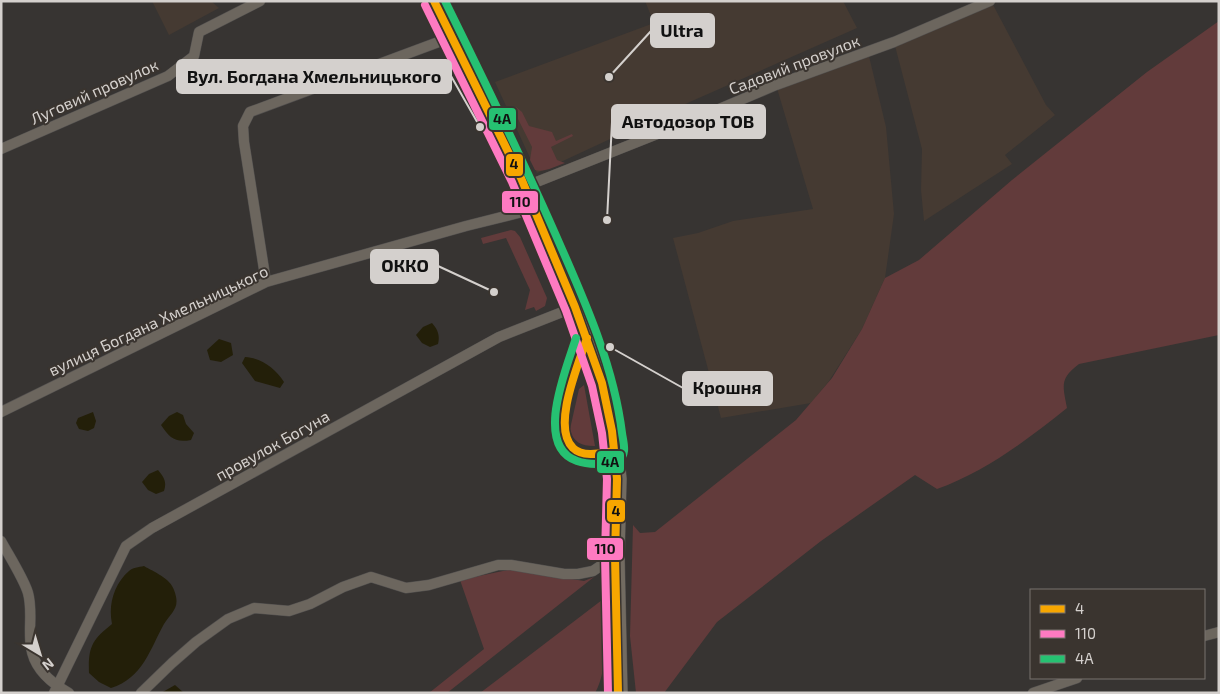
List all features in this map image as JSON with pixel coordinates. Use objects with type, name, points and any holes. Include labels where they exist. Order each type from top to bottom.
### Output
[{"type":"highway","points":[[434,1],[489,110],[524,186],[576,307],[602,383],[612,431],[617,480],[618,693]]},
{"type":"street","name":"Луговий провулок","points":[[1,149],[168,76],[194,56],[199,32],[260,1]]},
{"type":"street","name":"Садовий провулок","points":[[524,186],[776,85],[894,42],[990,1]]},
{"type":"street","points":[[266,282],[244,142],[244,126],[250,112],[452,37]]},
{"type":"street","name":"вулиця Богдана Хмельницького","points":[[1,412],[266,282],[534,209]]},
{"type":"street","name":"провулок Богуна","points":[[55,689],[126,546],[160,524],[499,337],[576,307]]},
{"type":"street","points":[[1,540],[28,592],[31,619],[31,648],[39,669],[55,689],[69,693]]},
{"type":"street","points":[[141,693],[196,642],[228,619],[254,608],[289,611],[310,604],[343,587],[371,577],[406,588],[429,585],[498,565],[511,564],[564,574],[578,574],[593,571],[616,556]]},
{"type":"street","points":[[1205,636],[1219,632]]},
{"type":"street","points":[[1033,693],[1074,679]]},
{"type":"shaded area","points":[[152,1],[211,1],[219,8],[169,35]]},
{"type":"shaded area","points":[[645,1],[843,1],[857,28],[692,101],[537,173],[495,82],[654,23]]},
{"type":"shaded area","points":[[991,1],[1046,105],[1055,115],[1005,155],[1012,164],[924,221],[921,190],[922,149],[894,42]]},
{"type":"shaded area","points":[[1219,21],[1219,335],[1079,364],[1065,379],[1064,394],[1067,408],[1037,432],[972,474],[937,489],[915,475],[821,541],[717,622],[664,693],[636,693],[630,636],[633,525],[640,533],[655,532],[796,420],[832,378],[862,329],[885,278],[919,260],[1012,180],[1147,72]]},
{"type":"shaded area","points":[[868,52],[886,127],[894,214],[885,278],[862,329],[829,381],[811,403],[721,418],[673,238],[698,233],[733,221],[813,209],[776,85]]},
{"type":"shaded area","points":[[512,107],[516,107],[522,112],[529,126],[552,132],[556,141],[572,134],[573,136],[551,147],[557,160],[565,163],[546,170],[535,170],[530,160],[532,147]]},
{"type":"shaded area","points":[[511,230],[515,231],[520,237],[547,298],[545,306],[536,311],[534,307],[525,310],[530,290],[506,238],[483,244],[481,238]]},
{"type":"shaded area","points":[[432,323],[438,333],[439,341],[438,344],[430,347],[422,343],[416,335],[423,327]]},
{"type":"shaded area","points":[[219,339],[231,343],[233,355],[221,362],[210,360],[207,350]]},
{"type":"shaded area","points":[[245,357],[257,359],[272,368],[284,382],[280,388],[255,381],[242,363]]},
{"type":"shaded area","points":[[584,385],[595,446],[585,445],[575,440],[570,429],[579,389]]},
{"type":"shaded area","points":[[93,412],[96,421],[94,428],[88,431],[79,429],[76,423],[78,418]]},
{"type":"shaded area","points":[[177,412],[183,415],[186,424],[194,433],[191,440],[181,441],[173,438],[161,425],[169,416]]},
{"type":"shaded area","points":[[158,470],[163,477],[165,485],[164,491],[156,494],[148,490],[142,482],[149,474]]},
{"type":"shaded area","points":[[144,566],[169,582],[176,596],[176,605],[164,624],[150,653],[138,670],[122,683],[111,688],[99,682],[89,673],[89,657],[96,640],[112,624],[113,595],[119,582],[130,570]]},
{"type":"shaded area","points":[[512,569],[584,581],[594,577],[447,693],[429,693],[484,649],[460,580]]},
{"type":"shaded area","points":[[602,600],[604,660],[600,682],[595,693],[480,693]]},
{"type":"shaded area","points":[[175,685],[184,693],[161,693]]},
{"type":"transit line","name":"4","points":[[434,1],[521,178],[575,307],[602,383],[612,431],[617,479],[615,556],[618,693]]},
{"type":"transit line","name":"4А","points":[[445,1],[533,185],[598,338],[613,385],[624,444],[623,455],[614,462],[598,464],[577,461],[564,453],[557,440],[555,423],[557,405],[566,367],[576,338]]},
{"type":"transit line","name":"110","points":[[425,5],[512,182],[566,311],[592,386],[602,433],[607,479],[605,556],[608,693]]},
{"type":"transit line","name":"4","points":[[587,338],[569,394],[565,425],[567,438],[573,448],[582,453],[593,454],[614,451]]},
{"type":"place","name":"Ultra","points":[[609,77]]},
{"type":"place","name":"Вул. Богдана Хмельницького","points":[[480,127]]},
{"type":"place","name":"Автодозор ТОВ","points":[[607,220]]},
{"type":"place","name":"ОККО","points":[[494,292]]},
{"type":"place","name":"Крошня","points":[[610,347]]}]
